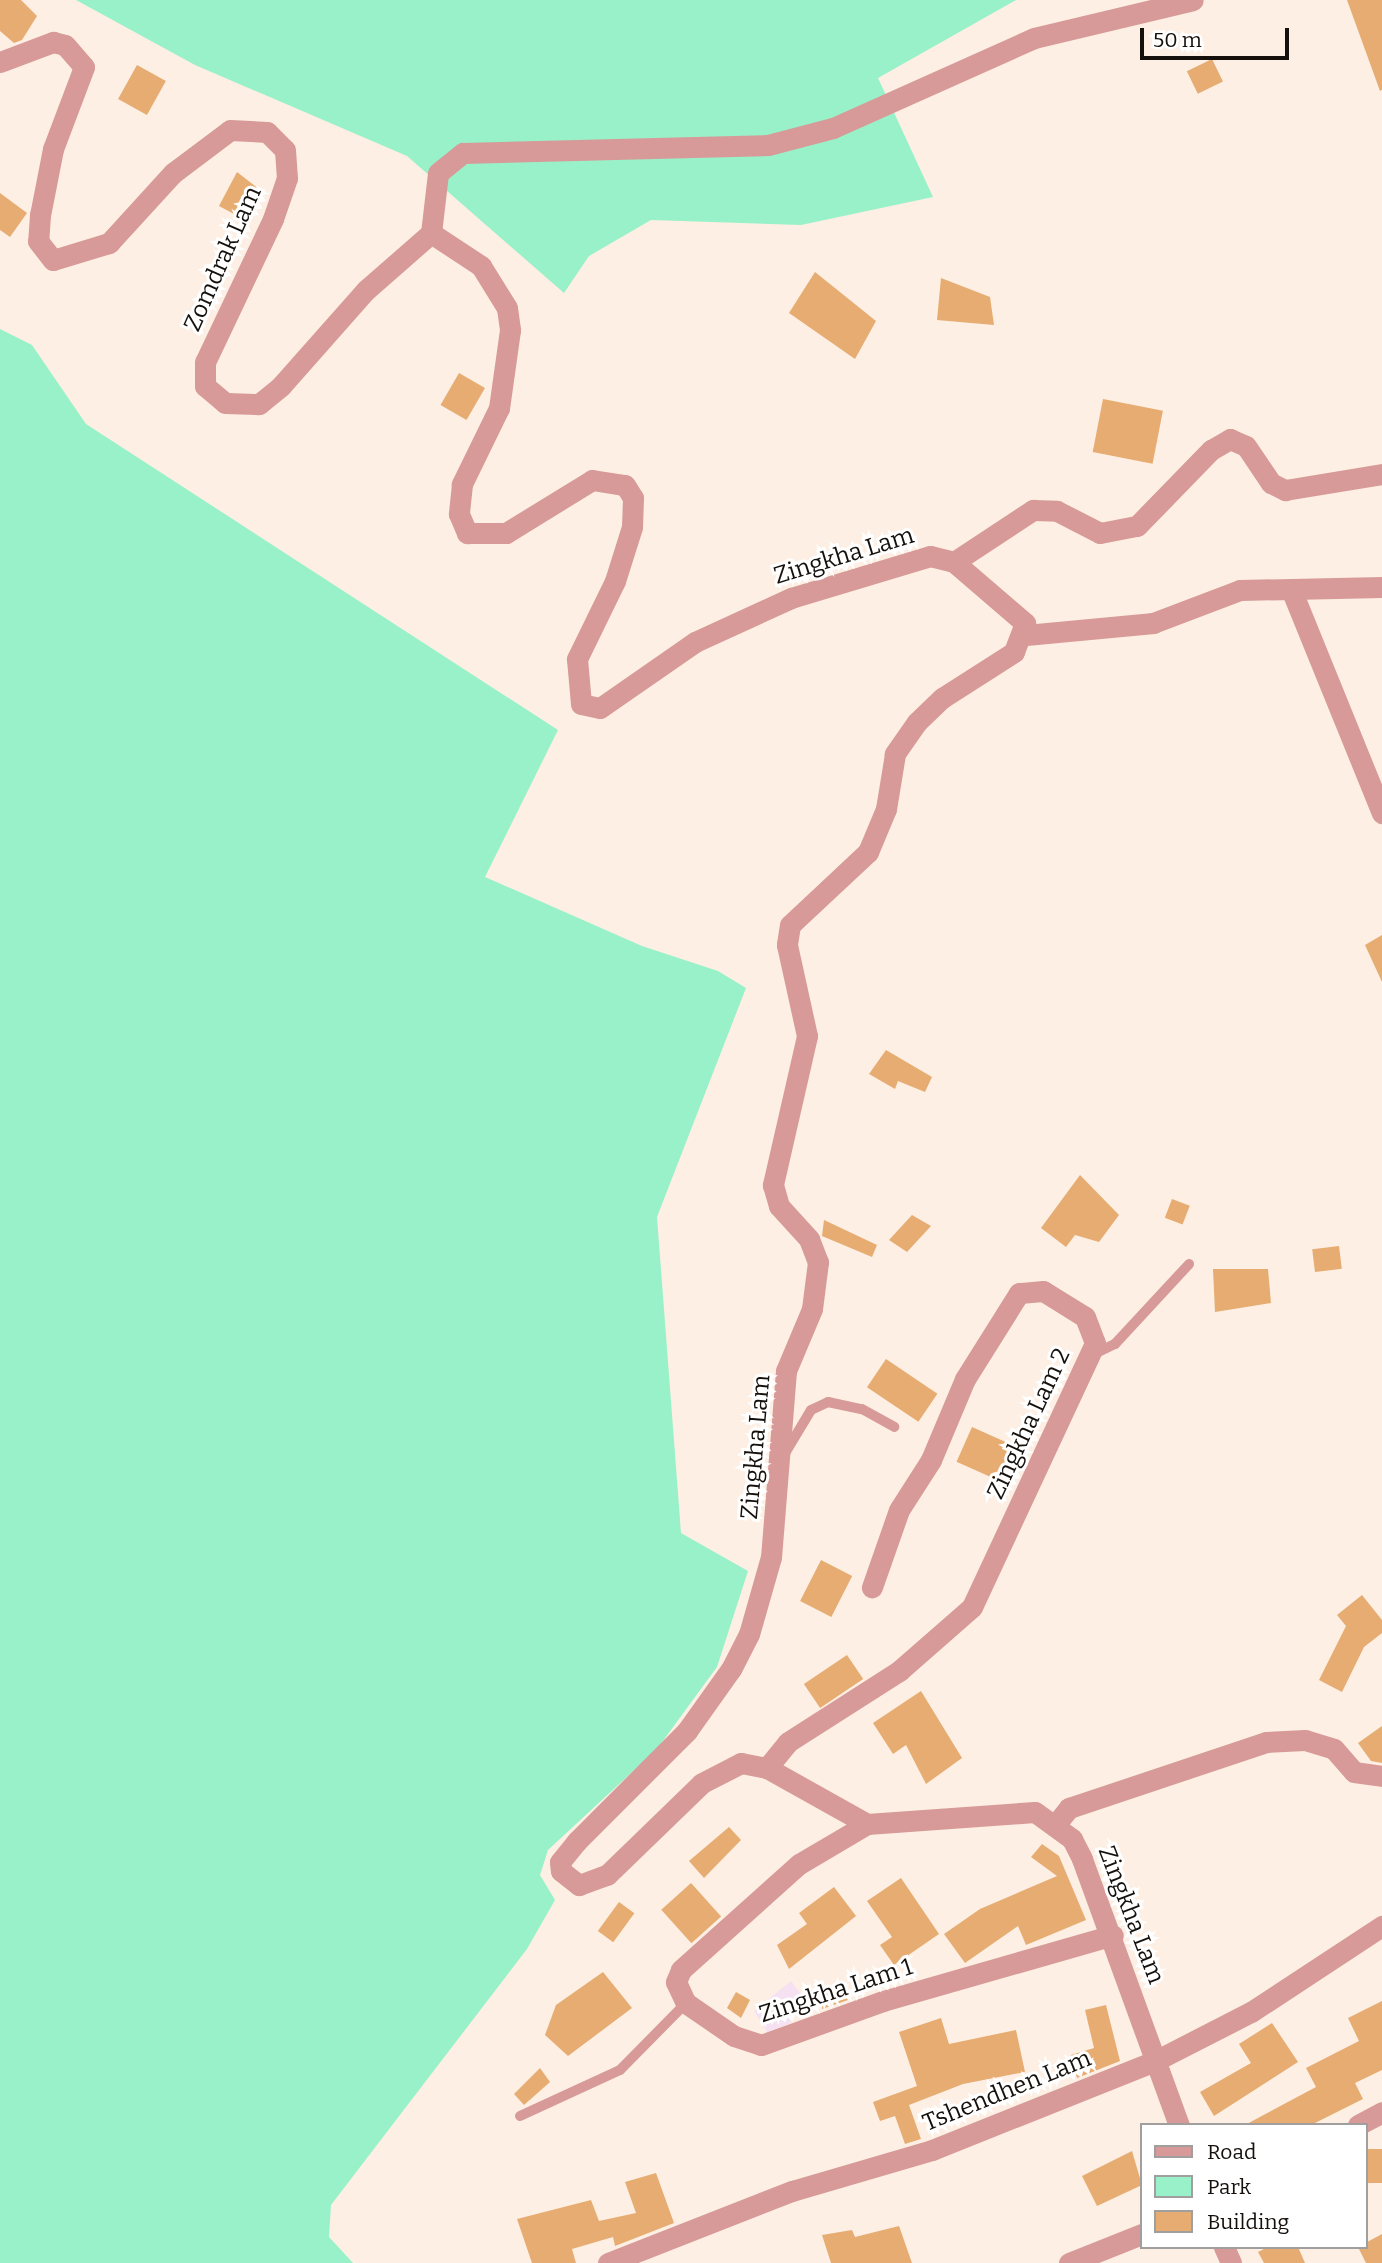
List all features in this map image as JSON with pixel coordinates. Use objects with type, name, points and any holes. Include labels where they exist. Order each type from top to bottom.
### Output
[{"type":"street","points":[[431,233],[438,173],[463,153],[768,145],[833,128],[1034,38],[1193,0]]},
{"type":"street","name":"Zomdrak Lam","points":[[0,62],[53,42],[65,45],[83,67],[53,149],[40,215],[38,241],[53,260],[109,243],[173,173],[230,130],[267,132],[285,150],[287,178],[273,219],[205,362],[205,386],[225,403],[259,404],[281,386],[366,290],[431,233]]},
{"type":"street","name":"Zingkha Lam","points":[[431,233],[481,266],[507,308],[510,330],[499,408],[462,484],[459,514],[467,533],[506,533],[592,480],[625,485],[633,498],[632,527],[615,582],[577,660],[581,704],[600,708],[695,642],[791,598],[917,559],[954,562]]},
{"type":"street","points":[[1382,474],[1285,490],[1271,483],[1246,446],[1230,439],[1211,450],[1138,526],[1100,533],[1057,511],[1033,510],[954,562],[1017,611],[1026,635],[1153,623],[1222,594],[1382,587]]},
{"type":"street","points":[[1291,589],[1382,813]]},
{"type":"street","name":"Zingkha Lam","points":[[1026,635],[1014,652],[942,698],[917,722],[895,754],[886,808],[868,852],[790,925],[787,945],[807,1036],[773,1185],[779,1206],[809,1239],[818,1262],[812,1309],[786,1371],[771,1557],[749,1634],[731,1669],[687,1731],[560,1862],[561,1871],[579,1885],[607,1875],[702,1783],[741,1763],[767,1768],[867,1824],[1004,1810],[1035,1812],[1056,1824],[1077,1849],[1113,1935],[1179,2123]]},
{"type":"street","name":"Zingkha Lam 2","points":[[767,1768],[788,1742],[899,1671],[972,1607],[1090,1356],[1094,1335],[1085,1317],[1043,1291],[1019,1293],[970,1368],[931,1460],[899,1510],[872,1587]]},
{"type":"street","points":[[1056,1824],[1069,1808],[1266,1742],[1305,1740],[1334,1749],[1354,1772],[1382,1776]]},
{"type":"street","points":[[687,2003],[676,1982],[681,1970],[799,1864],[867,1824]]},
{"type":"street","name":"Tshendhen Lam","points":[[608,2263],[628,2253],[792,2192],[932,2150],[1157,2060],[1251,2012],[1382,1927]]},
{"type":"street","name":"Zingkha Lam 1","points":[[687,2003],[734,2036],[761,2045],[883,2001],[1113,1935]]},
{"type":"street","points":[[1362,2123],[1382,2112]]},
{"type":"street","points":[[1069,2263],[1140,2235]]},
{"type":"lane","points":[[1090,1356],[1115,1345],[1189,1264]]},
{"type":"lane","points":[[779,1463],[811,1410],[828,1402],[862,1409],[894,1427]]},
{"type":"lane","points":[[520,2116],[620,2070],[687,2003]]},
{"type":"shaded area","points":[[791,1981],[803,1997],[787,2007],[791,2023],[767,2032],[754,2011]]},
{"type":"green space","points":[[76,0],[1016,0],[878,78],[933,197],[801,225],[651,220],[589,256],[564,293],[407,156],[195,65]]},
{"type":"green space","points":[[0,329],[32,345],[86,424],[558,730],[485,877],[642,946],[718,971],[746,988],[657,1217],[681,1533],[748,1571],[717,1667],[657,1749],[548,1850],[540,1875],[555,1900],[527,1949],[331,2205],[329,2237],[353,2263],[0,2263]]},
{"type":"building","points":[[0,0],[21,0],[37,16],[22,40],[14,43],[0,31]]},
{"type":"building","points":[[1347,0],[1382,0],[1380,91]]},
{"type":"building","points":[[1212,59],[1223,81],[1198,94],[1187,71]]},
{"type":"building","points":[[137,65],[166,81],[147,115],[118,99]]},
{"type":"building","points":[[237,172],[260,190],[249,222],[219,206]]},
{"type":"building","points":[[0,193],[27,213],[10,237],[0,230]]},
{"type":"building","points":[[815,272],[876,321],[855,359],[789,313]]},
{"type":"building","points":[[941,278],[990,297],[994,325],[937,320]]},
{"type":"building","points":[[459,373],[485,388],[466,420],[440,405]]},
{"type":"building","points":[[1103,399],[1163,411],[1153,464],[1093,452]]},
{"type":"building","points":[[1382,935],[1382,982],[1365,945]]},
{"type":"building","points":[[886,1050],[932,1077],[925,1092],[898,1081],[895,1089],[869,1074]]},
{"type":"building","points":[[1080,1175],[1119,1215],[1099,1242],[1075,1235],[1066,1247],[1041,1228]]},
{"type":"building","points":[[1172,1199],[1190,1206],[1183,1224],[1165,1218]]},
{"type":"building","points":[[912,1215],[931,1226],[907,1252],[889,1240]]},
{"type":"building","points":[[824,1220],[877,1245],[872,1257],[822,1236]]},
{"type":"building","points":[[1339,1246],[1342,1269],[1315,1272],[1312,1249]]},
{"type":"building","points":[[1213,1269],[1268,1269],[1271,1303],[1215,1312]]},
{"type":"building","points":[[886,1359],[937,1394],[918,1422],[867,1387]]},
{"type":"building","points":[[972,1427],[1024,1450],[1009,1485],[957,1462]]},
{"type":"building","points":[[821,1560],[852,1576],[831,1617],[800,1601]]},
{"type":"building","points":[[1362,1595],[1382,1620],[1382,1633],[1364,1647],[1342,1692],[1319,1680],[1346,1626],[1337,1615]]},
{"type":"building","points":[[847,1655],[863,1679],[820,1708],[804,1684]]},
{"type":"building","points":[[921,1691],[962,1758],[926,1784],[906,1745],[893,1754],[873,1723]]},
{"type":"building","points":[[1382,1726],[1382,1763],[1371,1761],[1358,1743]]},
{"type":"building","points":[[729,1827],[741,1840],[704,1878],[689,1861]]},
{"type":"building","points":[[1042,1844],[1059,1856],[1086,1920],[1026,1945],[1018,1926],[965,1963],[944,1934],[980,1909],[1057,1876],[1031,1857]]},
{"type":"building","points":[[901,1878],[939,1934],[894,1965],[880,1945],[892,1937],[867,1901]]},
{"type":"building","points":[[691,1883],[721,1916],[691,1943],[661,1910]]},
{"type":"building","points":[[834,1887],[856,1916],[789,1969],[777,1945],[807,1924],[799,1913]]},
{"type":"building","points":[[619,1902],[634,1913],[613,1942],[598,1931]]},
{"type":"building","points":[[603,1972],[632,2008],[568,2056],[545,2035],[556,2005]]},
{"type":"building","points":[[835,1984],[848,2000],[822,2009],[823,1991]]},
{"type":"building","points":[[736,1992],[750,2000],[741,2018],[727,2008]]},
{"type":"building","points":[[1382,2001],[1382,2070],[1355,2083],[1363,2099],[1315,2123],[1249,2123],[1316,2087],[1306,2068],[1359,2041],[1348,2018]]},
{"type":"building","points":[[1106,2005],[1120,2061],[1077,2078],[1071,2055],[1094,2048],[1085,2010]]},
{"type":"building","points":[[941,2018],[949,2044],[1016,2030],[1025,2072],[963,2084],[909,2105],[921,2139],[905,2144],[895,2116],[880,2121],[873,2102],[917,2086],[899,2032]]},
{"type":"building","points":[[1272,2023],[1298,2062],[1214,2116],[1200,2092],[1251,2063],[1239,2044]]},
{"type":"building","points":[[540,2068],[550,2082],[524,2105],[514,2094]]},
{"type":"building","points":[[1368,2149],[1382,2149],[1382,2183],[1368,2183]]},
{"type":"building","points":[[1132,2151],[1140,2186],[1097,2206],[1082,2176]]},
{"type":"building","points":[[656,2173],[674,2223],[615,2246],[613,2237],[572,2249],[576,2263],[532,2263],[517,2219],[591,2200],[599,2221],[636,2213],[625,2182]]},
{"type":"building","points":[[899,2226],[912,2263],[831,2263],[822,2235],[852,2230],[855,2237]]},
{"type":"building","points":[[1382,2234],[1382,2263],[1366,2263],[1359,2249],[1368,2249],[1368,2242]]},
{"type":"building","points":[[1264,2249],[1299,2249],[1305,2263],[1264,2263],[1258,2252]]}]
